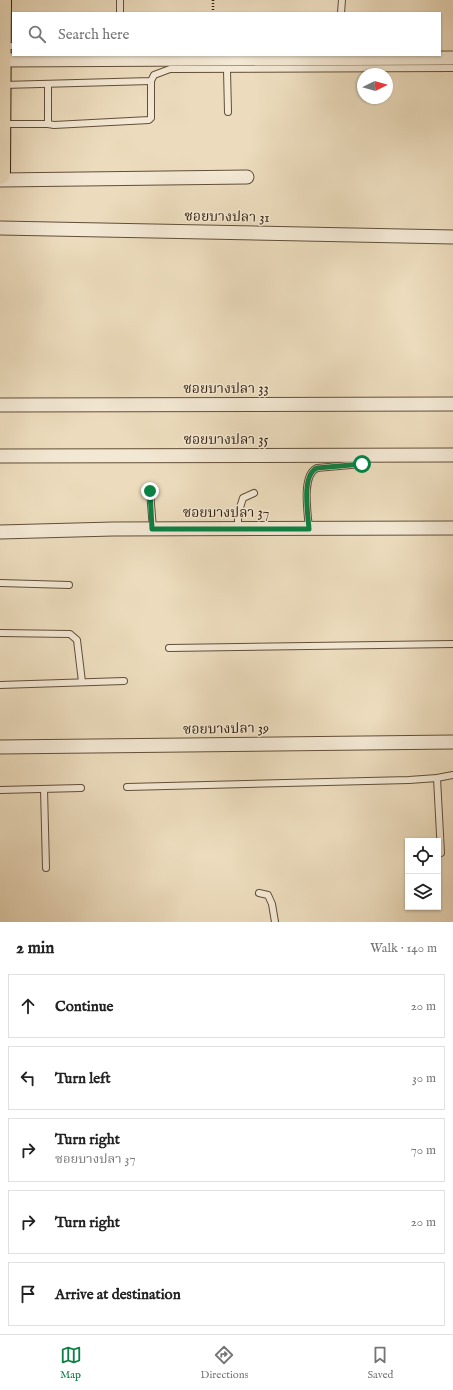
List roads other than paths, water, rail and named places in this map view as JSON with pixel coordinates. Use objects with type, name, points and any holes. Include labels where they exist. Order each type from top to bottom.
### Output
[{"type":"main road","points":[[0,174],[0,85],[5,50],[1,0]]},
{"type":"street","points":[[292,56],[453,58]]},
{"type":"street","points":[[0,180],[247,177]]},
{"type":"street","name":"ซอยบางปลา 31","points":[[0,228],[453,237]]},
{"type":"street","name":"ซอยบางปลา 33","points":[[0,405],[453,404]]},
{"type":"street","name":"ซอยบางปลา 35","points":[[0,456],[453,455]]},
{"type":"street","name":"ซอยบางปลา 37","points":[[0,532],[152,529],[238,530],[453,528]]},
{"type":"street","name":"ซอยบางปลา 39","points":[[0,747],[453,742]]},
{"type":"lane","points":[[120,0],[120,12]]},
{"type":"lane","points":[[341,12],[342,0]]},
{"type":"lane","points":[[0,124],[48,124],[149,120],[151,118],[150,81],[154,75],[170,70],[453,68]]},
{"type":"lane","points":[[227,70],[228,112]]},
{"type":"lane","points":[[0,85],[150,81]]},
{"type":"lane","points":[[48,84],[48,124]]},
{"type":"lane","points":[[309,529],[307,487],[311,471],[317,468],[362,464]]},
{"type":"lane","points":[[150,491],[152,529]]},
{"type":"lane","points":[[238,530],[238,514],[243,498],[254,493]]},
{"type":"lane","points":[[0,583],[69,585]]},
{"type":"lane","points":[[0,633],[70,634],[75,636],[77,640],[82,682]]},
{"type":"lane","points":[[169,648],[453,644]]},
{"type":"lane","points":[[0,684],[124,681]]},
{"type":"lane","points":[[127,787],[437,778],[453,775]]},
{"type":"lane","points":[[437,778],[440,838]]},
{"type":"lane","points":[[0,790],[81,788]]},
{"type":"lane","points":[[44,789],[46,868]]},
{"type":"lane","points":[[259,892],[268,895],[272,904],[275,922]]}]
